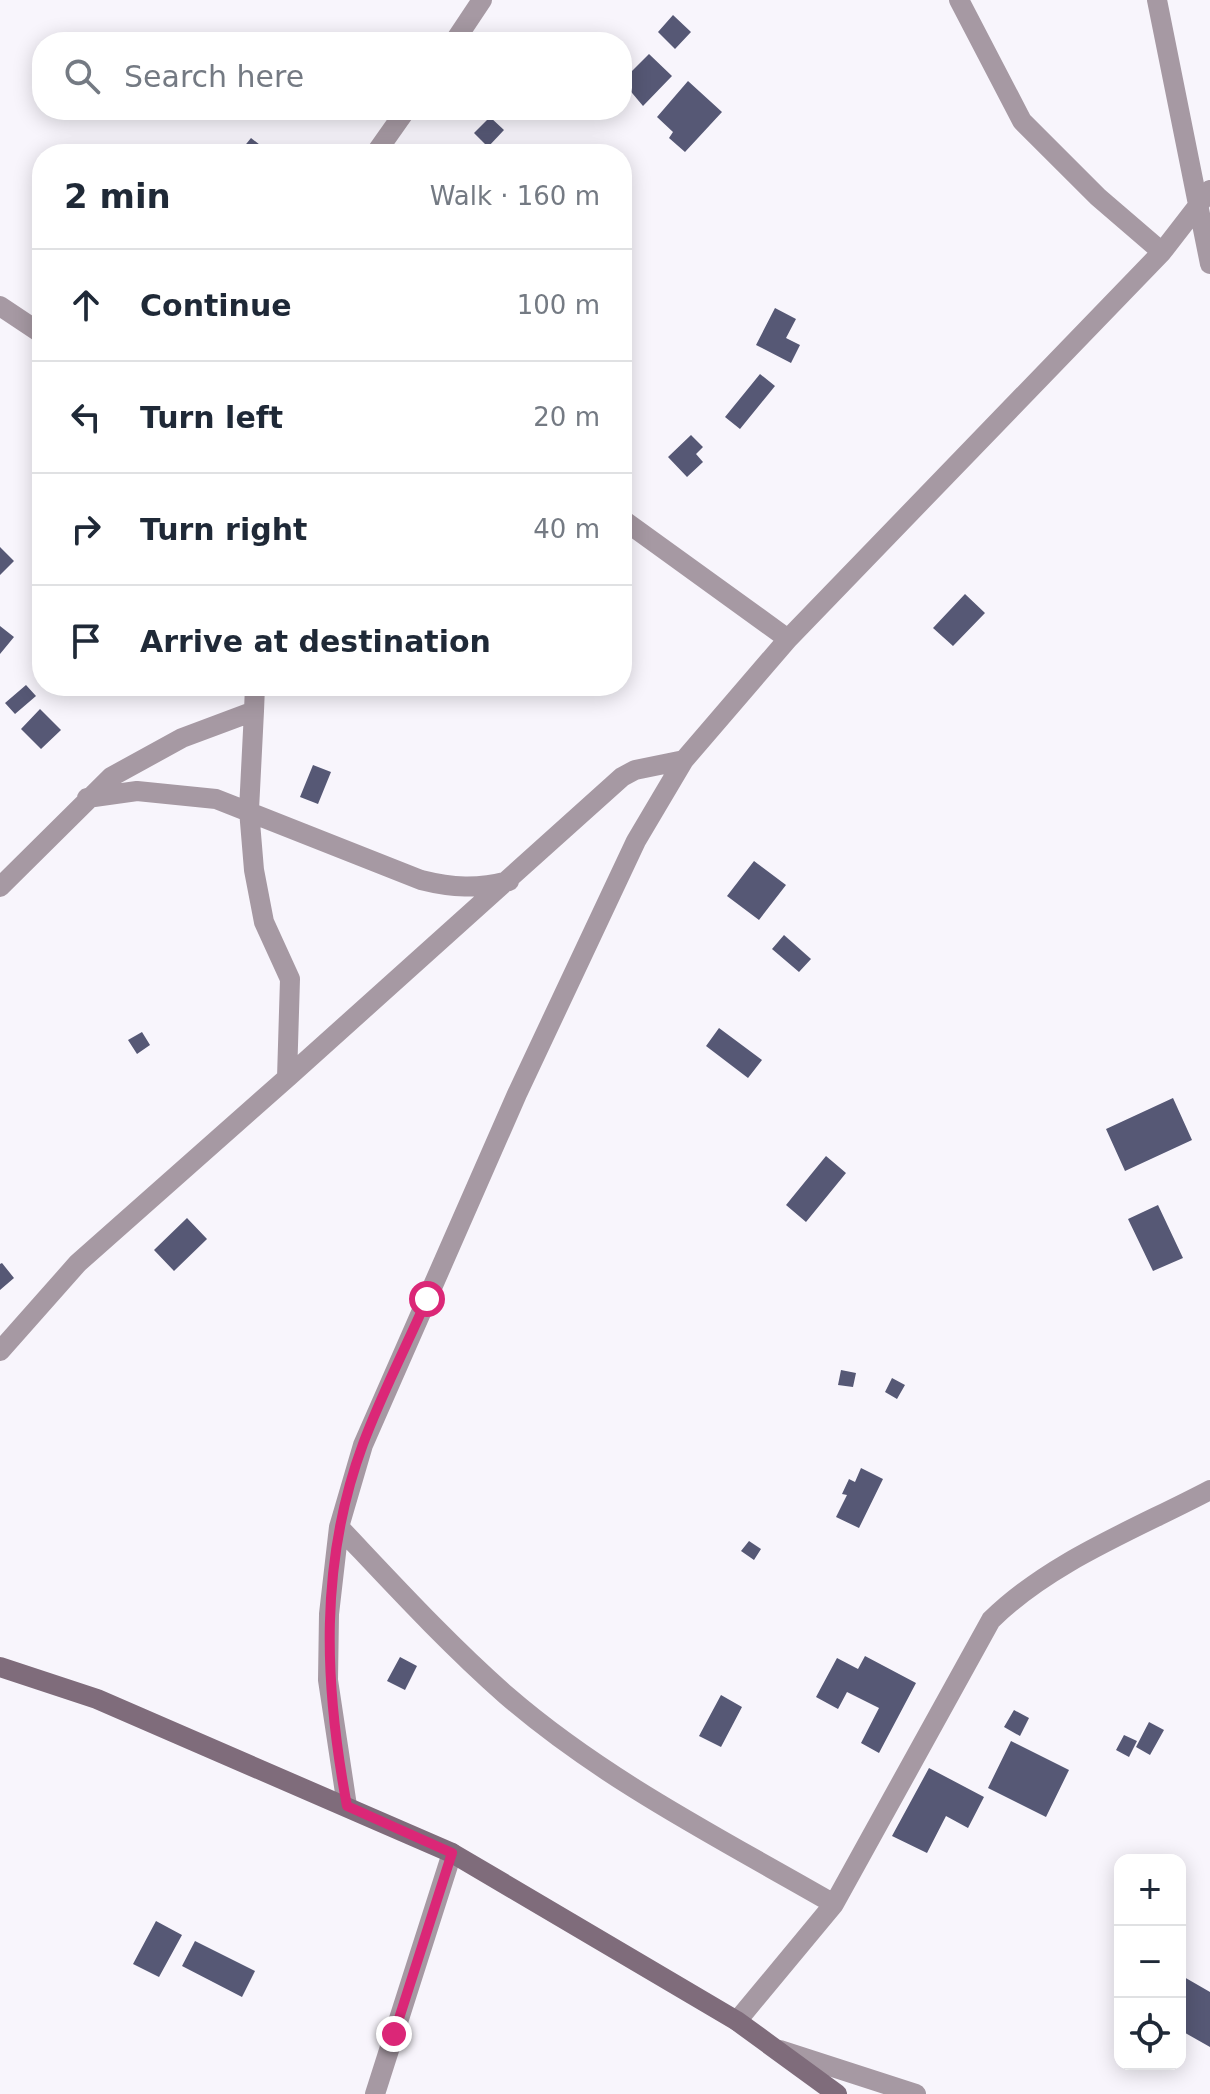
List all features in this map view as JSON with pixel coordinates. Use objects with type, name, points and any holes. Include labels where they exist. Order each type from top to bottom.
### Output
[{"type":"street","points":[[461,32],[482,0]]},
{"type":"street","points":[[959,0],[1022,121],[1098,197],[1162,252]]},
{"type":"street","points":[[1157,0],[1204,197],[1210,264]]},
{"type":"street","points":[[382,144],[399,120]]},
{"type":"street","points":[[347,1806],[334,1737],[328,1669],[329,1614],[339,1527],[363,1445],[511,1109],[636,841],[684,760],[788,639],[1162,252],[1204,197]]},
{"type":"street","points":[[0,306],[32,327]]},
{"type":"street","points":[[632,526],[788,639]]},
{"type":"street","points":[[255,696],[249,810],[258,895],[270,937],[290,979],[287,1078]]},
{"type":"street","points":[[0,887],[87,798],[141,758],[254,711]]},
{"type":"street","points":[[0,1351],[78,1263],[512,880],[622,777],[635,770],[684,760]]},
{"type":"street","points":[[87,798],[137,791],[216,799],[421,880],[453,888],[484,887],[512,880]]},
{"type":"street","points":[[737,2021],[834,1904],[991,1620],[1015,1597],[1045,1577],[1210,1490]]},
{"type":"street","points":[[339,1527],[429,1621],[507,1696],[591,1760],[834,1904]]},
{"type":"street","points":[[0,1667],[97,1699],[452,1853],[737,2021],[837,2094]]},
{"type":"street","points":[[375,2094],[452,1853]]},
{"type":"street","points":[[776,2048],[916,2094]]},
{"type":"building","points":[[673,15],[691,32],[675,49],[658,32]]},
{"type":"building","points":[[649,54],[672,76],[643,106],[632,93],[632,71]]},
{"type":"building","points":[[688,81],[722,112],[685,152],[669,138],[673,132],[657,117]]},
{"type":"building","points":[[487,120],[493,120],[504,130],[491,144],[485,144],[474,133]]},
{"type":"building","points":[[775,308],[796,319],[786,338],[800,345],[791,363],[756,345]]},
{"type":"building","points":[[760,374],[775,386],[740,429],[725,417]]},
{"type":"building","points":[[691,435],[703,447],[696,454],[703,462],[687,477],[668,457]]},
{"type":"building","points":[[0,547],[14,561],[0,575]]},
{"type":"building","points":[[965,594],[985,613],[953,646],[933,628]]},
{"type":"building","points":[[0,626],[14,637],[0,654]]},
{"type":"building","points":[[26,685],[32,696],[36,696],[15,714],[5,703]]},
{"type":"building","points":[[40,709],[61,730],[41,749],[21,729]]},
{"type":"building","points":[[313,765],[331,772],[318,804],[300,797]]},
{"type":"building","points":[[754,861],[786,885],[759,920],[727,896]]},
{"type":"building","points":[[784,935],[811,959],[799,972],[772,949]]},
{"type":"building","points":[[719,1028],[762,1060],[748,1078],[706,1046]]},
{"type":"building","points":[[142,1032],[150,1045],[137,1054],[128,1040]]},
{"type":"building","points":[[1173,1098],[1192,1140],[1125,1171],[1106,1129]]},
{"type":"building","points":[[826,1156],[846,1173],[806,1222],[786,1205]]},
{"type":"building","points":[[1158,1205],[1183,1258],[1153,1271],[1128,1219]]},
{"type":"building","points":[[187,1218],[207,1239],[174,1271],[154,1250]]},
{"type":"building","points":[[0,1264],[14,1278],[0,1290]]},
{"type":"building","points":[[841,1370],[856,1373],[853,1387],[838,1385]]},
{"type":"building","points":[[892,1378],[905,1385],[897,1399],[885,1392]]},
{"type":"building","points":[[861,1468],[883,1479],[859,1528],[836,1517],[847,1495],[842,1494],[849,1479],[855,1482]]},
{"type":"building","points":[[749,1541],[761,1549],[754,1560],[741,1551]]},
{"type":"building","points":[[865,1656],[916,1683],[879,1753],[861,1743],[879,1708],[847,1692],[838,1709],[816,1697],[837,1658],[858,1669]]},
{"type":"building","points":[[400,1657],[417,1666],[405,1690],[387,1681]]},
{"type":"building","points":[[721,1695],[742,1707],[721,1747],[699,1736]]},
{"type":"building","points":[[1014,1710],[1029,1718],[1020,1736],[1004,1727]]},
{"type":"building","points":[[1149,1722],[1164,1730],[1150,1755],[1136,1747]]},
{"type":"building","points":[[1124,1735],[1137,1741],[1129,1757],[1116,1750]]},
{"type":"building","points":[[1011,1741],[1069,1770],[1046,1817],[988,1788]]},
{"type":"building","points":[[929,1768],[984,1797],[968,1828],[946,1816],[927,1853],[892,1836]]},
{"type":"building","points":[[156,1921],[182,1935],[159,1977],[133,1964]]},
{"type":"building","points":[[195,1941],[255,1971],[242,1997],[182,1966]]},
{"type":"building","points":[[1186,1978],[1210,1992],[1210,2047],[1186,2033]]},
{"type":"route","points":[[394,2034],[452,1853],[347,1806],[334,1737],[327,1646],[339,1527],[363,1445],[427,1299]]}]
